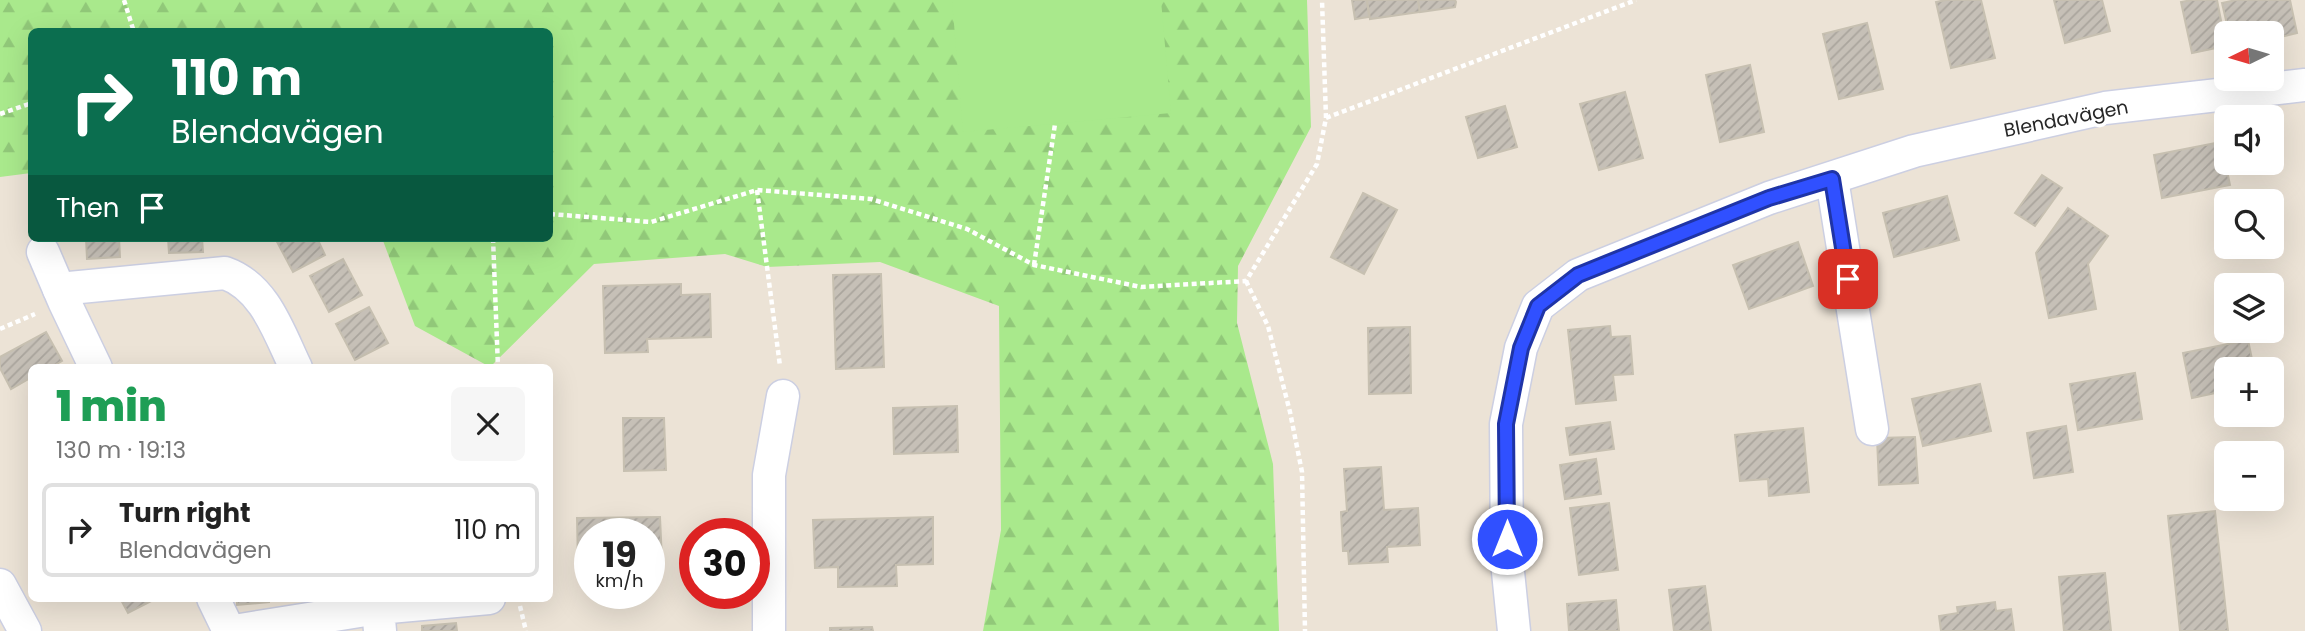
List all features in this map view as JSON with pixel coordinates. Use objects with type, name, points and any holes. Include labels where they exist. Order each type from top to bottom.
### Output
[{"type":"street","name":"Blendavägen","points":[[1514,631],[1507,562],[1506,424],[1521,348],[1538,306],[1578,275],[1769,198],[1914,150],[2105,108],[2305,85]]},
{"type":"street","points":[[1832,179],[1872,429]]},
{"type":"street","points":[[43,253],[94,364]]},
{"type":"street","points":[[59,289],[225,273],[240,278],[266,307],[294,364]]},
{"type":"street","points":[[769,631],[769,475],[783,396]]},
{"type":"street","points":[[0,585],[25,631]]},
{"type":"street","points":[[215,602],[232,631],[379,620],[469,602]]},
{"type":"path","points":[[124,0],[133,28]]},
{"type":"path","points":[[1246,281],[1317,164],[1326,118],[1322,0]]},
{"type":"path","points":[[1326,118],[1636,0]]},
{"type":"path","points":[[0,114],[28,104]]},
{"type":"path","points":[[1034,265],[1055,124]]},
{"type":"path","points":[[553,214],[651,222],[757,190],[872,199],[967,229],[1034,265],[1141,288],[1246,281]]},
{"type":"path","points":[[757,190],[783,396]]},
{"type":"path","points":[[493,242],[498,364]]},
{"type":"path","points":[[1246,281],[1268,327],[1302,472],[1305,631]]},
{"type":"path","points":[[520,602],[526,631]]},
{"type":"green space","points":[[0,0],[1307,0],[1311,127],[1238,266],[1237,323],[1273,464],[1279,631],[983,631],[1001,530],[999,306],[880,262],[767,267],[725,254],[594,264],[493,364],[485,364],[415,326],[384,242],[553,242],[553,28],[28,28],[28,173],[0,177]]},
{"type":"green space","points":[[952,0],[1161,0],[1171,113],[963,132]]},
{"type":"building","points":[[1352,0],[1367,0],[1369,17],[1355,19]]},
{"type":"building","points":[[1367,0],[1418,0],[1420,12],[1370,19]]},
{"type":"building","points":[[1418,0],[1456,2],[1455,7],[1420,12]]},
{"type":"building","points":[[1981,0],[1995,58],[1951,68],[1936,2]]},
{"type":"building","points":[[2054,0],[2102,0],[2110,31],[2065,43]]},
{"type":"building","points":[[2217,0],[2221,21],[2214,21],[2214,48],[2192,53],[2181,2]]},
{"type":"building","points":[[2236,0],[2290,0],[2297,33],[2284,36],[2284,21],[2226,21],[2222,3]]},
{"type":"building","points":[[1867,23],[1883,89],[1839,99],[1823,34]]},
{"type":"building","points":[[1750,65],[1764,132],[1720,142],[1706,75]]},
{"type":"building","points":[[1625,92],[1643,158],[1599,170],[1580,104]]},
{"type":"building","points":[[1505,106],[1517,147],[1478,158],[1466,117]]},
{"type":"building","points":[[2214,143],[2214,175],[2228,175],[2230,185],[2162,198],[2154,155]]},
{"type":"building","points":[[2042,175],[2062,188],[2035,226],[2015,213]]},
{"type":"building","points":[[1363,193],[1397,210],[1364,274],[1331,257]]},
{"type":"building","points":[[1947,196],[1959,240],[1894,257],[1883,213]]},
{"type":"building","points":[[2068,208],[2108,236],[2088,264],[2096,309],[2049,318],[2036,253]]},
{"type":"building","points":[[86,242],[119,242],[120,257],[87,259]]},
{"type":"building","points":[[168,242],[202,242],[203,252],[169,253]]},
{"type":"building","points":[[277,242],[319,242],[325,255],[293,272]]},
{"type":"building","points":[[1798,242],[1813,286],[1749,309],[1733,265]]},
{"type":"building","points":[[343,259],[362,295],[329,312],[310,276]]},
{"type":"building","points":[[881,274],[884,367],[836,369],[833,275]]},
{"type":"building","points":[[681,284],[681,295],[710,294],[711,337],[647,339],[648,352],[605,353],[603,286]]},
{"type":"building","points":[[369,307],[388,343],[355,360],[336,324]]},
{"type":"building","points":[[1610,326],[1611,337],[1630,336],[1633,374],[1613,375],[1616,400],[1576,404],[1568,330]]},
{"type":"building","points":[[1410,327],[1411,393],[1369,394],[1368,328]]},
{"type":"building","points":[[46,332],[62,361],[57,364],[28,364],[28,379],[11,389],[0,368],[0,357]]},
{"type":"building","points":[[2233,343],[2249,343],[2252,357],[2214,357],[2214,393],[2192,398],[2183,353]]},
{"type":"building","points":[[2135,373],[2142,419],[2078,430],[2070,384]]},
{"type":"building","points":[[1980,384],[1991,431],[1923,446],[1912,399]]},
{"type":"building","points":[[957,406],[958,452],[894,454],[893,408]]},
{"type":"building","points":[[623,418],[664,418],[666,470],[624,471]]},
{"type":"building","points":[[1610,422],[1614,449],[1570,455],[1566,428]]},
{"type":"building","points":[[2066,426],[2073,472],[2034,478],[2027,433]]},
{"type":"building","points":[[1803,428],[1809,492],[1769,496],[1768,479],[1740,481],[1735,435]]},
{"type":"building","points":[[1915,437],[1918,483],[1879,485],[1877,438]]},
{"type":"building","points":[[1596,459],[1601,494],[1565,499],[1560,465]]},
{"type":"building","points":[[1381,467],[1384,510],[1418,508],[1420,545],[1387,547],[1388,562],[1349,564],[1348,551],[1343,551],[1341,512],[1347,511],[1344,469]]},
{"type":"building","points":[[1609,503],[1618,570],[1579,575],[1570,508]]},
{"type":"building","points":[[2215,511],[2228,631],[2180,631],[2168,516]]},
{"type":"building","points":[[660,517],[660,518],[577,518]]},
{"type":"building","points":[[933,517],[933,564],[896,565],[897,586],[838,587],[838,567],[815,568],[813,520]]},
{"type":"building","points":[[2105,573],[2111,631],[2064,631],[2059,577]]},
{"type":"building","points":[[1705,586],[1711,631],[1674,631],[1669,590]]},
{"type":"building","points":[[1616,600],[1619,631],[1569,631],[1567,604]]},
{"type":"building","points":[[122,602],[149,602],[128,613]]},
{"type":"building","points":[[237,602],[269,602],[237,605]]},
{"type":"building","points":[[1995,602],[1996,611],[2011,609],[2014,631],[1941,631],[1939,616],[1958,613],[1957,607]]},
{"type":"building","points":[[456,623],[457,631],[422,631],[422,626]]},
{"type":"building","points":[[872,627],[873,631],[830,631],[830,628]]},
{"type":"route","points":[[1507,539],[1506,424],[1521,348],[1538,306],[1578,275],[1769,198],[1832,179],[1848,279]]}]
